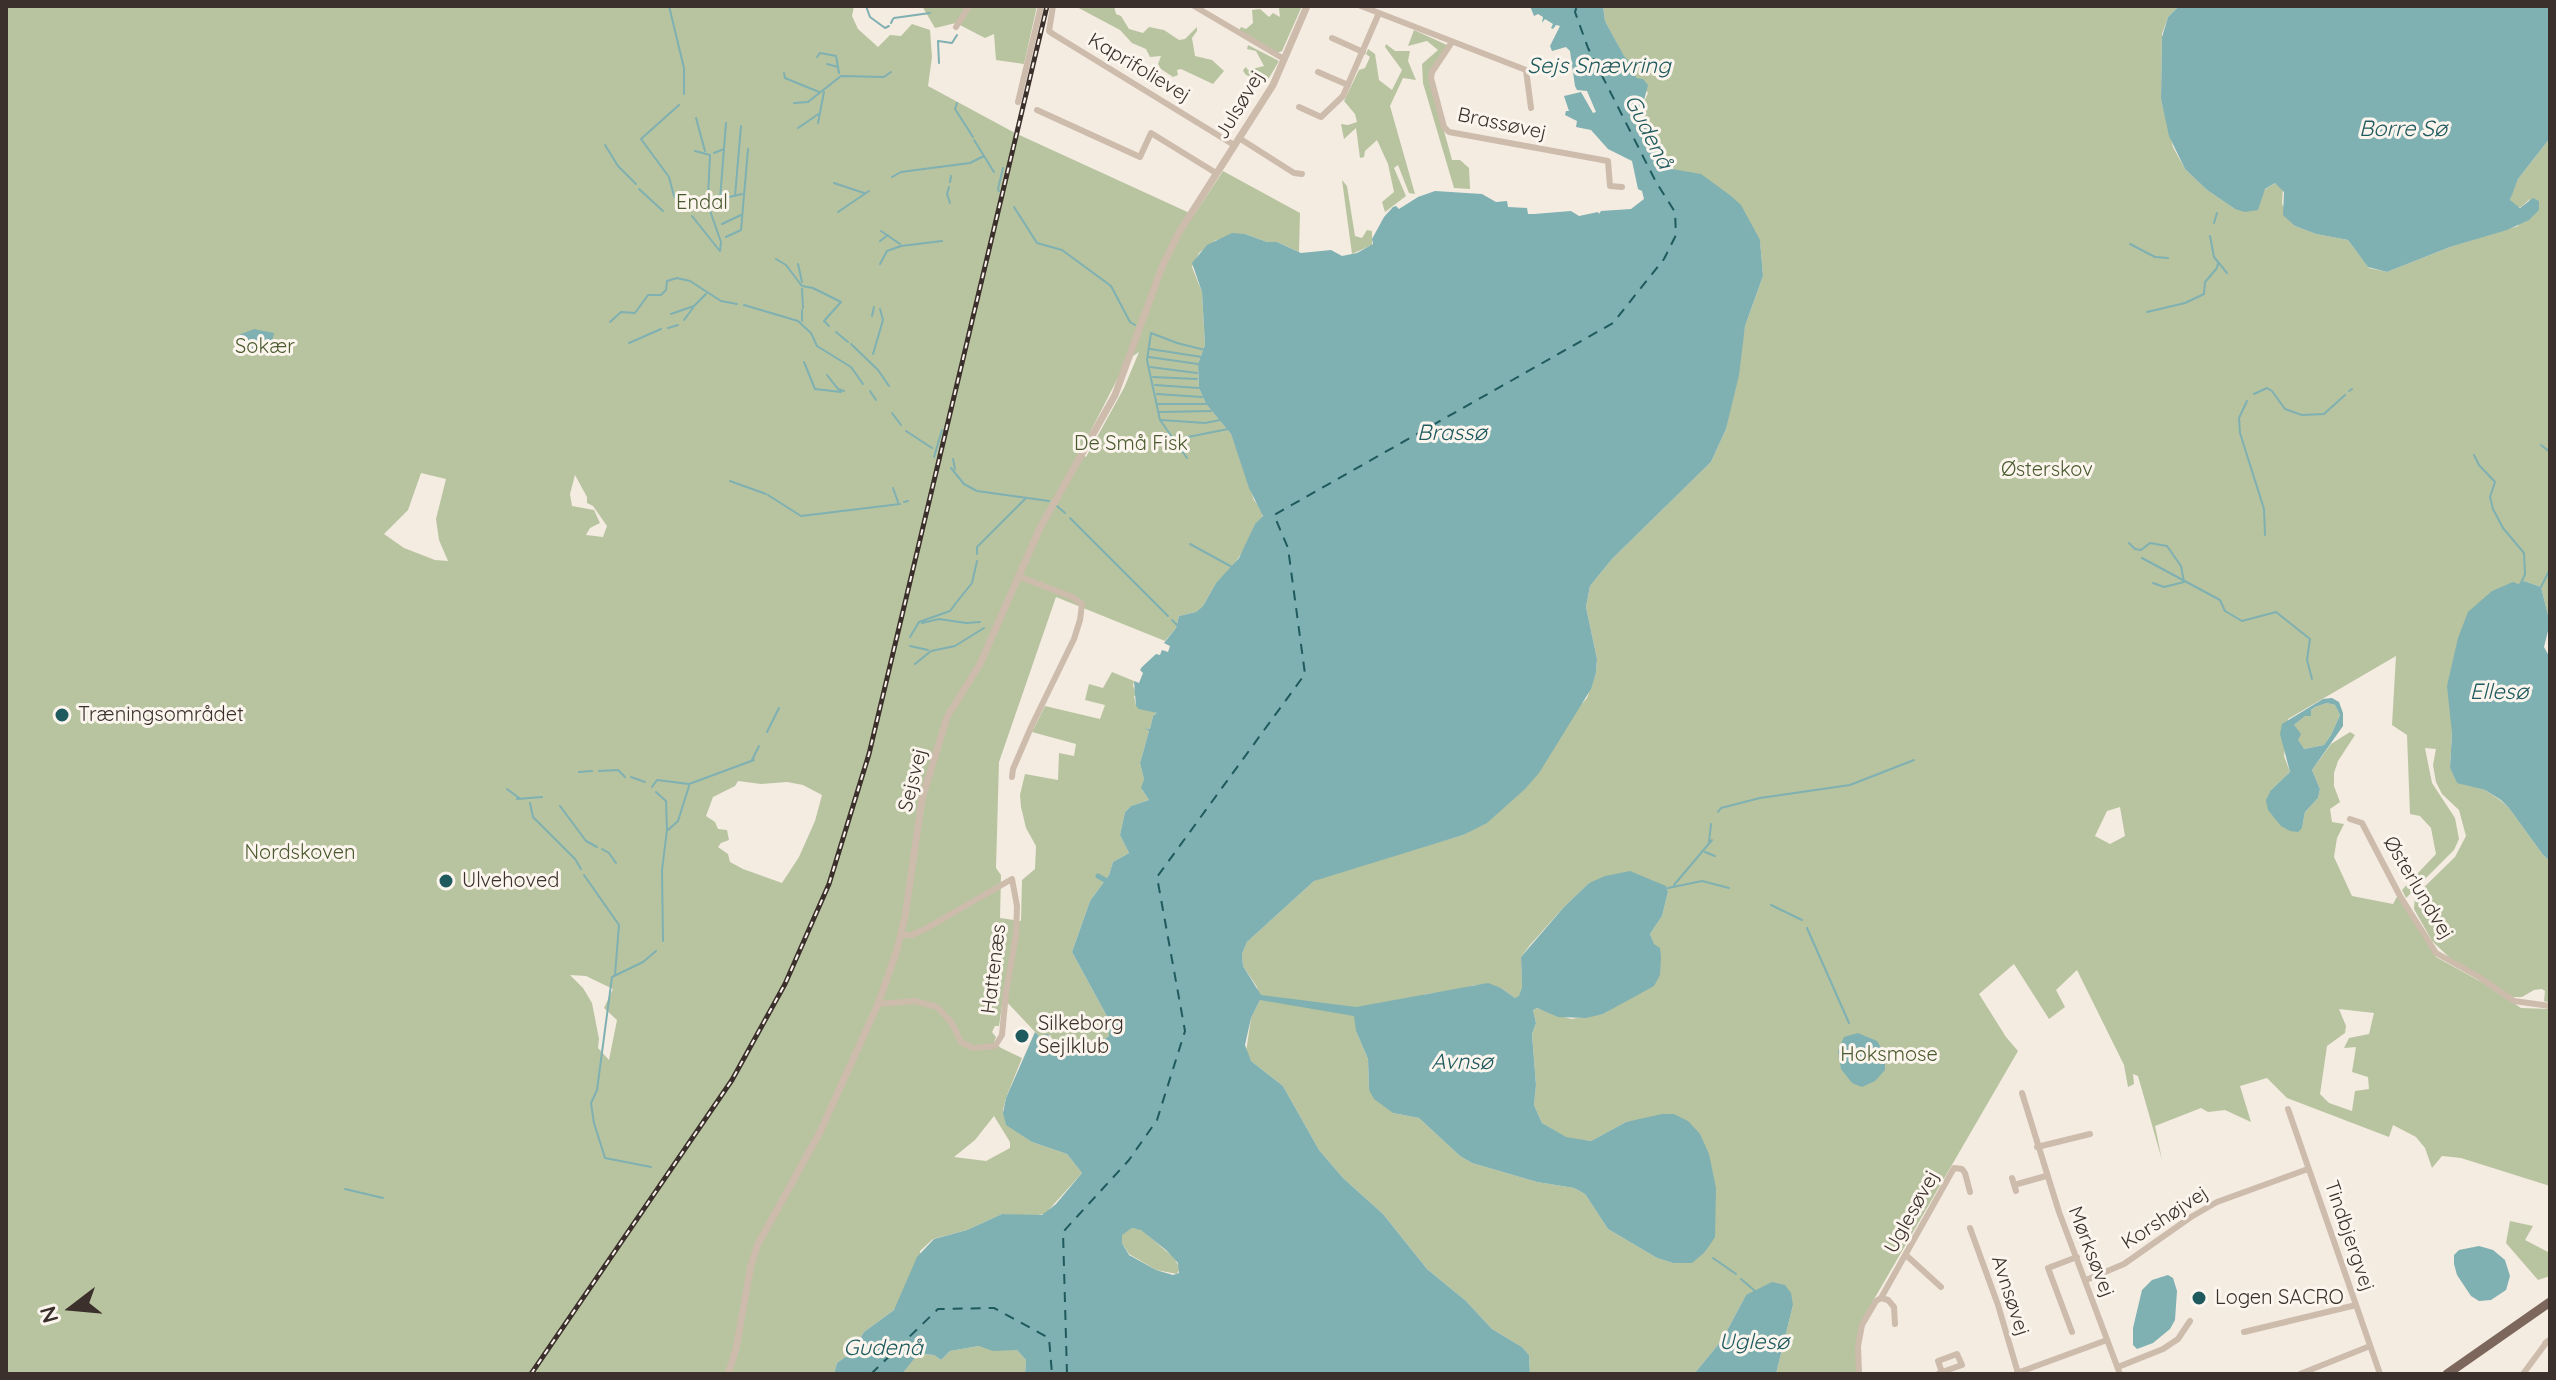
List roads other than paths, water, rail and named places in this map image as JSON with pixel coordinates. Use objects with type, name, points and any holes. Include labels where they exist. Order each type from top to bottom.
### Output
[{"type":"main road","points":[[2447,1374],[2550,1302]]},
{"type":"street","points":[[956,27],[969,6]]},
{"type":"street","points":[[1018,102],[1041,6]]},
{"type":"street","name":"Kaprifolievej","points":[[1053,6],[1049,31],[1053,34],[1237,142]]},
{"type":"street","points":[[1194,6],[1284,59]]},
{"type":"street","name":"Julsøvej","points":[[1189,214],[1273,85],[1307,6]]},
{"type":"street","points":[[1361,6],[1526,70],[1531,108]]},
{"type":"street","points":[[1299,107],[1321,117],[1343,96],[1379,13]]},
{"type":"street","points":[[1332,38],[1363,52]]},
{"type":"street","name":"Brassøvej","points":[[1452,42],[1431,78],[1444,127],[1449,132],[1608,161],[1610,186],[1622,187]]},
{"type":"street","points":[[1318,72],[1348,85]]},
{"type":"street","points":[[1037,110],[1140,157],[1151,133],[1216,173]]},
{"type":"street","points":[[1237,142],[1294,173],[1302,174]]},
{"type":"street","name":"Sejsvej","points":[[728,1374],[758,1244],[820,1132],[878,1004],[901,935],[922,799],[951,708],[980,664],[1040,528],[1115,395],[1162,267],[1189,214]]},
{"type":"street","points":[[1012,777],[1032,725],[1074,639],[1082,604],[1072,597],[1018,576]]},
{"type":"street","name":"Østerlundvej","points":[[2350,819],[2362,823],[2400,896],[2436,953],[2514,1001],[2550,1006]]},
{"type":"street","name":"Hattenæs","points":[[878,1004],[915,1001],[937,1007],[952,1023],[961,1042],[973,1048],[995,1046],[1002,1035],[1016,936],[1017,906],[1012,879],[925,929],[912,935],[901,935]]},
{"type":"street","name":"Mørksøvej","points":[[2022,1093],[2046,1176],[2119,1370],[2178,1339],[2190,1321]]},
{"type":"street","name":"Tindbjergvej","points":[[2288,1109],[2380,1374]]},
{"type":"street","points":[[2037,1147],[2090,1134]]},
{"type":"street","name":"Uglesøvej","points":[[1859,1374],[1858,1346],[1862,1325],[1907,1256],[1954,1168],[1962,1169],[1965,1173],[1970,1192]]},
{"type":"street","name":"Korshøjvej","points":[[2086,1280],[2124,1264],[2217,1202],[2308,1169]]},
{"type":"street","points":[[2014,1185],[2046,1176]]},
{"type":"street","name":"Avnsøvej","points":[[1970,1228],[1998,1305],[2017,1374]]},
{"type":"street","points":[[1907,1256],[1941,1287]]},
{"type":"street","points":[[2072,1332],[2048,1268],[2077,1257]]},
{"type":"street","points":[[1881,1298],[1894,1307],[1895,1324]]},
{"type":"street","points":[[2244,1332],[2356,1305]]},
{"type":"street","points":[[2017,1374],[2107,1340]]},
{"type":"street","points":[[2523,1374],[2548,1341]]},
{"type":"street","points":[[2300,1374],[2370,1346]]},
{"type":"water","name":"Brassø","points":[[1530,6],[1603,6],[1605,21],[1624,56],[1636,69],[1636,78],[1643,79],[1648,85],[1643,104],[1644,119],[1659,157],[1672,169],[1701,174],[1731,196],[1741,205],[1760,240],[1763,276],[1745,326],[1739,375],[1726,429],[1711,462],[1612,559],[1590,586],[1586,607],[1597,659],[1591,689],[1539,773],[1525,789],[1487,823],[1463,835],[1314,881],[1247,942],[1242,954],[1243,966],[1261,995],[1356,1007],[1488,983],[1515,998],[1522,987],[1521,957],[1589,883],[1630,871],[1666,886],[1668,892],[1662,916],[1650,934],[1654,944],[1660,948],[1661,957],[1660,975],[1654,986],[1603,1014],[1586,1018],[1558,1017],[1537,1008],[1533,1010],[1536,1023],[1532,1034],[1536,1085],[1534,1105],[1542,1123],[1566,1137],[1591,1141],[1626,1122],[1662,1114],[1674,1114],[1688,1121],[1700,1134],[1709,1154],[1716,1188],[1715,1237],[1705,1252],[1692,1263],[1673,1263],[1657,1258],[1608,1229],[1585,1194],[1574,1188],[1537,1182],[1472,1163],[1460,1156],[1419,1118],[1393,1113],[1374,1099],[1369,1090],[1368,1059],[1356,1031],[1354,1016],[1260,1000],[1251,1018],[1245,1045],[1251,1061],[1283,1086],[1319,1150],[1343,1178],[1383,1214],[1427,1269],[1466,1301],[1492,1329],[1522,1347],[1529,1355],[1530,1374],[1025,1374],[1026,1360],[1017,1350],[993,1351],[979,1346],[950,1351],[941,1360],[934,1355],[914,1353],[914,1359],[902,1374],[834,1374],[837,1363],[852,1352],[864,1332],[894,1310],[917,1257],[934,1239],[967,1230],[1002,1214],[1042,1215],[1056,1204],[1082,1173],[1067,1154],[1032,1142],[1006,1125],[1003,1113],[1006,1098],[1035,1032],[1039,1036],[1048,1034],[1052,1042],[1058,1045],[1103,1040],[1109,1036],[1109,1020],[1072,952],[1090,901],[1109,875],[1113,862],[1129,853],[1120,835],[1125,812],[1131,806],[1149,800],[1141,788],[1144,779],[1140,763],[1149,731],[1145,728],[1150,729],[1153,716],[1157,713],[1136,706],[1134,681],[1139,683],[1143,673],[1140,670],[1156,654],[1160,655],[1162,650],[1168,652],[1170,646],[1164,643],[1176,628],[1179,616],[1196,612],[1203,606],[1216,583],[1239,558],[1255,524],[1263,516],[1249,488],[1231,434],[1206,404],[1199,388],[1198,364],[1205,345],[1202,292],[1192,263],[1207,245],[1232,233],[1277,242],[1301,253],[1331,250],[1342,256],[1357,253],[1373,244],[1372,239],[1393,207],[1399,209],[1435,191],[1482,194],[1496,202],[1507,201],[1508,207],[1527,208],[1528,214],[1571,211],[1579,216],[1631,209],[1644,199],[1642,191],[1638,189],[1632,161],[1608,149],[1591,130],[1576,127],[1577,121],[1565,115],[1569,111],[1564,96],[1581,92],[1593,113],[1596,112],[1587,91],[1577,90],[1575,86],[1570,51],[1566,47],[1552,51],[1550,46],[1560,26],[1556,25],[1553,29],[1553,24],[1545,19],[1542,23],[1543,17],[1538,14],[1534,16]],"holes":[[[1132,1228],[1141,1230],[1178,1263],[1179,1273],[1173,1275],[1156,1270],[1129,1255],[1122,1243],[1122,1235]]]},
{"type":"water","name":"Borre Sø","points":[[2179,6],[2550,6],[2550,138],[2518,179],[2510,200],[2520,208],[2533,198],[2539,201],[2539,210],[2529,220],[2507,230],[2450,247],[2387,272],[2368,267],[2348,240],[2295,226],[2283,215],[2284,192],[2275,183],[2265,189],[2258,210],[2245,212],[2235,209],[2207,190],[2185,169],[2169,136],[2161,99],[2162,37],[2168,17]]},
{"type":"water","name":"Sokær","points":[[254,329],[274,333],[271,346],[276,352],[256,354],[238,344],[236,338],[239,335]]},
{"type":"water","name":"Ellesø","points":[[2524,581],[2541,587],[2550,623],[2544,647],[2550,658],[2550,861],[2501,800],[2485,790],[2457,783],[2450,768],[2452,733],[2447,686],[2458,638],[2468,612],[2492,591]]},
{"type":"water","points":[[2332,698],[2339,702],[2343,726],[2312,770],[2320,789],[2318,798],[2305,812],[2302,828],[2298,832],[2290,831],[2281,826],[2268,810],[2266,800],[2271,790],[2290,772],[2280,734],[2282,724],[2323,699]],"holes":[[[2327,703],[2335,705],[2340,715],[2324,745],[2304,749],[2298,740],[2301,734],[2294,725],[2305,716],[2311,716],[2311,710],[2315,707]]]},
{"type":"water","points":[[1858,1033],[1877,1041],[1885,1054],[1885,1070],[1875,1081],[1862,1087],[1852,1083],[1841,1069],[1838,1051],[1844,1037]]},
{"type":"water","points":[[2479,1246],[2493,1250],[2505,1260],[2510,1276],[2506,1290],[2491,1300],[2479,1301],[2471,1296],[2457,1275],[2454,1264],[2454,1255],[2459,1250]]},
{"type":"water","points":[[2168,1275],[2173,1278],[2177,1291],[2175,1320],[2170,1329],[2153,1343],[2137,1349],[2133,1345],[2133,1328],[2142,1290],[2152,1280]]},
{"type":"water","name":"Uglesø","points":[[1772,1282],[1785,1285],[1791,1293],[1793,1305],[1776,1374],[1694,1374],[1722,1340],[1746,1295]]},
{"type":"waterway","points":[[669,6],[684,68],[684,94]]},
{"type":"waterway","points":[[866,6],[870,17],[885,28],[889,26]]},
{"type":"waterway","points":[[894,18],[930,13]]},
{"type":"waterway","points":[[891,23],[893,19]]},
{"type":"waterway","points":[[939,63],[938,41],[952,43],[957,35]]},
{"type":"waterway","points":[[817,57],[820,53],[836,56],[839,73]]},
{"type":"waterway","points":[[827,64],[838,67]]},
{"type":"waterway","points":[[794,103],[808,102],[841,76],[884,77],[891,72]]},
{"type":"waterway","points":[[784,73],[785,78],[819,92]]},
{"type":"waterway","points":[[818,123],[824,92]]},
{"type":"waterway","points":[[957,103],[955,109],[973,137]]},
{"type":"waterway","points":[[679,105],[641,139],[669,177],[674,196],[681,205]]},
{"type":"waterway","points":[[798,128],[820,113]]},
{"type":"waterway","points":[[696,118],[705,151]]},
{"type":"waterway","points":[[720,199],[726,123]]},
{"type":"waterway","points":[[735,196],[741,126]]},
{"type":"waterway","points":[[974,140],[994,172]]},
{"type":"waterway","points":[[605,145],[618,166],[636,184]]},
{"type":"waterway","points":[[714,153],[724,149]]},
{"type":"waterway","points":[[726,237],[741,230],[748,149]]},
{"type":"waterway","points":[[695,151],[710,155],[708,197]]},
{"type":"waterway","points":[[892,177],[901,172],[970,163],[984,156]]},
{"type":"waterway","points":[[999,191],[1003,168]]},
{"type":"waterway","points":[[950,182],[951,176]]},
{"type":"waterway","points":[[834,183],[864,193]]},
{"type":"waterway","points":[[949,187],[947,194],[950,203]]},
{"type":"waterway","points":[[639,189],[663,211]]},
{"type":"waterway","points":[[838,212],[869,191]]},
{"type":"waterway","points":[[712,201],[742,194]]},
{"type":"waterway","points":[[707,202],[721,242],[720,251]]},
{"type":"waterway","points":[[1014,207],[1037,243],[1062,250],[1111,286],[1130,322],[1135,325]]},
{"type":"waterway","points":[[2214,223],[2217,213]]},
{"type":"waterway","points":[[722,224],[741,215]]},
{"type":"waterway","points":[[692,216],[719,250]]},
{"type":"waterway","points":[[881,231],[900,244]]},
{"type":"waterway","points":[[880,241],[888,235]]},
{"type":"waterway","points":[[2210,236],[2214,257],[2227,273]]},
{"type":"waterway","points":[[880,264],[887,251],[901,246],[942,241]]},
{"type":"waterway","points":[[2130,244],[2155,257],[2168,258]]},
{"type":"waterway","points":[[776,259],[786,265],[802,286],[841,302],[824,321],[829,326]]},
{"type":"waterway","points":[[2147,312],[2185,303],[2204,294],[2205,282],[2218,263]]},
{"type":"waterway","points":[[798,264],[802,282]]},
{"type":"waterway","points":[[610,322],[621,312],[635,313],[648,295],[661,295],[666,290],[667,281],[677,278],[690,281],[721,301],[737,304]]},
{"type":"waterway","points":[[802,289],[803,308]]},
{"type":"waterway","points":[[671,314],[694,306],[706,294]]},
{"type":"waterway","points":[[744,305],[798,321],[811,333],[817,346],[851,367],[863,384]]},
{"type":"waterway","points":[[872,316],[874,307]]},
{"type":"waterway","points":[[684,320],[693,308]]},
{"type":"waterway","points":[[873,354],[883,320],[880,309]]},
{"type":"waterway","points":[[802,310],[802,321]]},
{"type":"waterway","points":[[668,328],[678,325]]},
{"type":"waterway","points":[[629,343],[661,329]]},
{"type":"waterway","points":[[836,332],[848,342]]},
{"type":"waterway","points":[[1187,458],[1160,420],[1147,360],[1151,333],[1205,350]]},
{"type":"waterway","points":[[851,344],[878,370],[889,386]]},
{"type":"waterway","points":[[1150,349],[1202,357]]},
{"type":"waterway","points":[[1149,357],[1198,364]]},
{"type":"waterway","points":[[804,362],[815,389],[841,392]]},
{"type":"waterway","points":[[1150,367],[1197,373]]},
{"type":"waterway","points":[[827,375],[838,389],[844,391]]},
{"type":"waterway","points":[[1153,377],[1197,379]]},
{"type":"waterway","points":[[1155,385],[1199,388]]},
{"type":"waterway","points":[[2254,394],[2267,388],[2285,409],[2302,415],[2324,414],[2345,395]]},
{"type":"waterway","points":[[870,391],[876,400]]},
{"type":"waterway","points":[[1157,394],[1202,397]]},
{"type":"waterway","points":[[2247,401],[2239,418],[2240,433],[2264,509],[2265,535]]},
{"type":"waterway","points":[[1158,404],[1206,404]]},
{"type":"waterway","points":[[1160,412],[1211,411]]},
{"type":"waterway","points":[[892,413],[901,425]]},
{"type":"waterway","points":[[1161,420],[1205,423],[1220,420]]},
{"type":"waterway","points":[[1173,440],[1228,429]]},
{"type":"waterway","points":[[934,457],[942,430]]},
{"type":"waterway","points":[[906,431],[932,448]]},
{"type":"waterway","points":[[2541,445],[2550,452]]},
{"type":"waterway","points":[[2474,455],[2495,482],[2490,497],[2493,509],[2503,528],[2524,553],[2525,574],[2521,583]]},
{"type":"waterway","points":[[953,459],[955,469]]},
{"type":"waterway","points":[[951,468],[964,484],[977,491],[1049,501]]},
{"type":"waterway","points":[[730,481],[766,494]]},
{"type":"waterway","points":[[893,488],[898,502]]},
{"type":"waterway","points":[[768,495],[801,516],[900,504]]},
{"type":"waterway","points":[[977,554],[977,547],[1025,499]]},
{"type":"waterway","points":[[904,502],[908,501]]},
{"type":"waterway","points":[[1057,506],[1065,513]]},
{"type":"waterway","points":[[1070,518],[1168,616]]},
{"type":"waterway","points":[[2129,543],[2141,550],[2150,543],[2167,546],[2181,566],[2184,582],[2164,587],[2153,583]]},
{"type":"waterway","points":[[1190,544],[1232,567]]},
{"type":"waterway","points":[[2142,558],[2220,600],[2225,611],[2242,621],[2276,612],[2310,639],[2307,660],[2312,679]]},
{"type":"waterway","points":[[910,637],[919,622],[950,611],[972,583],[977,561]]},
{"type":"waterway","points":[[2541,587],[2550,569]]},
{"type":"waterway","points":[[922,623],[939,619],[980,622]]},
{"type":"waterway","points":[[1172,620],[1177,625]]},
{"type":"waterway","points":[[915,664],[931,651],[955,646],[984,628]]},
{"type":"waterway","points":[[910,646],[928,650]]},
{"type":"waterway","points":[[767,732],[779,708]]},
{"type":"waterway","points":[[752,760],[759,746]]},
{"type":"waterway","points":[[652,787],[657,780],[689,784],[754,760]]},
{"type":"waterway","points":[[1718,812],[1721,808],[1760,798],[1850,785],[1914,760]]},
{"type":"waterway","points":[[599,771],[618,770],[625,777]]},
{"type":"waterway","points":[[579,772],[592,771]]},
{"type":"waterway","points":[[631,777],[645,782]]},
{"type":"waterway","points":[[668,830],[678,821],[689,786]]},
{"type":"waterway","points":[[507,789],[519,798]]},
{"type":"waterway","points":[[656,792],[666,801],[667,830],[662,870],[663,941]]},
{"type":"waterway","points":[[517,799],[542,797]]},
{"type":"waterway","points":[[530,803],[533,817],[581,869]]},
{"type":"waterway","points":[[560,806],[586,841],[597,847]]},
{"type":"waterway","points":[[1709,842],[1711,824]]},
{"type":"waterway","points":[[1674,885],[1712,840]]},
{"type":"waterway","points":[[602,849],[616,863]]},
{"type":"waterway","points":[[1705,852],[1715,856]]},
{"type":"waterway","points":[[584,875],[619,925],[615,975]]},
{"type":"waterway","points":[[1098,876],[1105,880]]},
{"type":"waterway","points":[[1668,888],[1702,881],[1729,888]]},
{"type":"waterway","points":[[1771,905],[1802,920]]},
{"type":"waterway","points":[[1807,928],[1849,1023]]},
{"type":"waterway","points":[[651,1167],[605,1158],[591,1103],[597,1090],[612,977],[643,962],[656,951]]},
{"type":"waterway","points":[[345,1189],[383,1198]]},
{"type":"waterway","points":[[1713,1258],[1736,1274]]},
{"type":"waterway","points":[[1741,1279],[1755,1291]]},
{"type":"railway","points":[[531,1374],[732,1080],[785,984],[829,884],[869,754],[1047,6]]},
{"type":"place","name":"Træningsområdet","points":[[62,715]]},
{"type":"place","name":"Ulvehoved","points":[[446,881]]},
{"type":"place","name":"Silkeborg Sejlklub","points":[[1022,1036]]},
{"type":"place","name":"Logen SACRO","points":[[2199,1298]]},
{"type":"water label","name":"Sejs Snævring","points":[[1599,66]]},
{"type":"water label","name":"Gudenå","points":[[1648,132]]},
{"type":"water label","name":"Avnsø","points":[[1462,1062]]},
{"type":"water label","name":"Gudenå","points":[[883,1348]]},
{"type":"park label","name":"Endal","points":[[702,203]]},
{"type":"park label","name":"De Små Fisk","points":[[1131,444]]},
{"type":"park label","name":"Østerskov","points":[[2047,470]]},
{"type":"park label","name":"Nordskoven","points":[[300,853]]},
{"type":"park label","name":"Hoksmose","points":[[1889,1055]]}]
